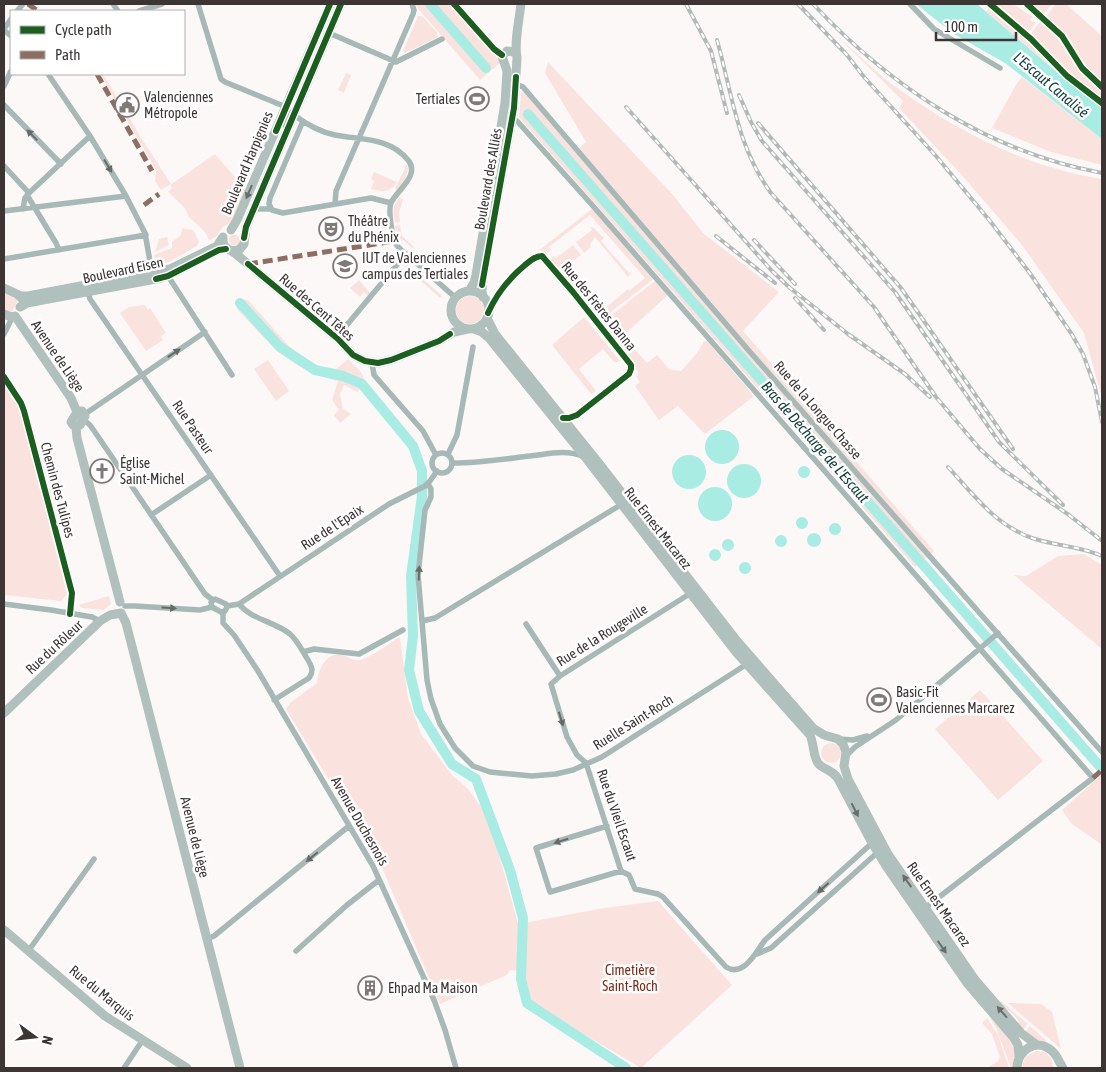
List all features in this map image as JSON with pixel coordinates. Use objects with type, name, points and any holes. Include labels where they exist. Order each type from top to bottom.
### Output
[{"type":"main road","name":"Boulevard Harpignies","points":[[231,230],[235,225],[330,4]]},
{"type":"main road","name":"Boulevard Harpignies","points":[[244,242],[246,227],[341,4]]},
{"type":"main road","name":"Boulevard des Alliés","points":[[483,297],[483,278],[512,118],[521,4]]},
{"type":"main road","points":[[508,50],[516,56],[512,65],[504,60],[508,50]]},
{"type":"main road","name":"Boulevard des Alliés","points":[[468,291],[475,278],[504,116],[507,77],[504,60]]},
{"type":"main road","points":[[244,242],[238,250],[229,250],[223,244],[223,238],[231,230],[239,232],[244,242],[244,256],[248,264]]},
{"type":"main road","name":"Boulevard Eisen","points":[[20,296],[174,268],[218,245],[223,238]]},
{"type":"main road","name":"Boulevard Eisen","points":[[20,307],[26,303],[168,276],[219,250],[229,250]]},
{"type":"main road","name":"Rue des Cent Têtes","points":[[229,250],[336,338],[355,356],[372,363]]},
{"type":"main road","points":[[4,288],[20,296],[23,301],[20,307],[10,316]]},
{"type":"main road","points":[[372,363],[391,360],[439,341],[450,334],[482,325],[488,316],[488,305],[483,297],[468,291],[456,298],[451,308],[454,321],[450,334]]},
{"type":"main road","name":"Avenue de Liège","points":[[10,316],[55,375],[82,415],[72,421],[72,425],[76,427],[77,438],[120,609],[126,623],[240,1068]]},
{"type":"main road","name":"Rue Ernest Macarez","points":[[488,316],[495,334],[563,418],[740,646],[811,726],[818,732],[833,738],[844,747],[848,779],[878,837],[925,908],[971,974],[994,1002],[1021,1033],[1037,1045],[1050,1049],[1060,1065]]},
{"type":"main road","points":[[454,321],[460,327],[471,329]]},
{"type":"main road","name":"Rue Ernest Macarez","points":[[471,329],[482,332],[489,338],[586,458],[747,664],[808,733],[815,749],[818,763],[829,769],[843,788],[872,843],[967,983],[1014,1038],[1018,1045],[1020,1056]]},
{"type":"main road","name":"Rue du Rôleur","points":[[4,713],[100,621],[120,609]]},
{"type":"main road","points":[[815,749],[819,742],[833,738]]},
{"type":"main road","points":[[829,769],[838,767],[844,759]]},
{"type":"main road","name":"Rue du Marquis","points":[[4,930],[105,1016],[187,1068]]},
{"type":"main road","points":[[1017,1068],[1020,1056],[1029,1047],[1037,1045]]},
{"type":"street","points":[[142,10],[162,4]]},
{"type":"street","points":[[198,4],[222,80],[286,107]]},
{"type":"street","points":[[335,204],[336,191],[413,12],[412,4]]},
{"type":"street","points":[[454,4],[504,60]]},
{"type":"street","points":[[910,4],[934,29],[1000,68]]},
{"type":"street","points":[[329,33],[392,61],[400,62],[442,39]]},
{"type":"street","points":[[4,86],[10,73]]},
{"type":"street","points":[[49,75],[90,136],[126,196],[146,235],[152,273]]},
{"type":"street","name":"Rue de la Longue Chasse","points":[[516,84],[524,87],[750,352],[1102,752]]},
{"type":"street","points":[[4,105],[61,164]]},
{"type":"street","name":"Boulevard Harpignies","points":[[286,107],[289,113],[285,123],[286,132]]},
{"type":"street","points":[[294,115],[317,129],[333,135],[376,141],[390,146],[400,152],[410,163],[411,171],[405,185],[391,203],[390,212],[395,241],[406,254],[456,298]]},
{"type":"street","points":[[512,118],[517,121],[561,169],[1093,778],[925,908]]},
{"type":"street","points":[[271,209],[270,198],[303,121]]},
{"type":"street","points":[[22,209],[28,194],[90,136]]},
{"type":"street","points":[[4,166],[28,194],[59,250]]},
{"type":"street","points":[[4,211],[126,196]]},
{"type":"street","points":[[254,209],[271,209],[282,213],[371,198],[391,203]]},
{"type":"street","points":[[4,259],[146,235]]},
{"type":"street","points":[[336,338],[406,254]]},
{"type":"street","name":"Rue des Frères Danna","points":[[488,316],[493,302],[507,280],[536,257],[542,256],[631,365],[629,374],[583,410],[573,417],[563,418]]},
{"type":"street","points":[[168,276],[232,375]]},
{"type":"street","name":"Rue Pasteur","points":[[88,292],[90,299],[280,576]]},
{"type":"street","points":[[4,334],[10,316]]},
{"type":"street","points":[[205,332],[82,415],[205,594],[213,600],[226,603],[225,609]]},
{"type":"street","points":[[448,454],[436,455],[432,463],[437,472],[447,472],[451,468],[452,463],[448,454],[458,432],[473,348]]},
{"type":"street","points":[[372,363],[374,375],[422,431],[436,455]]},
{"type":"street","name":"Chemin des Tulipes","points":[[4,377],[24,411],[72,593],[70,614]]},
{"type":"street","points":[[557,452],[568,446],[569,437]]},
{"type":"street","points":[[452,463],[557,452],[572,453],[586,458]]},
{"type":"street","name":"Rue de l'Epaix","points":[[239,604],[389,504],[427,485],[437,472]]},
{"type":"street","points":[[152,515],[211,475]]},
{"type":"street","name":"Ruelle Saint-Roch","points":[[427,485],[432,489],[431,497],[425,510],[418,575],[427,680],[440,724],[455,748],[468,762],[477,768],[486,771],[536,776],[563,773],[602,757],[747,664]]},
{"type":"street","points":[[422,621],[435,618],[622,504]]},
{"type":"street","name":"Rue de la Rougeville","points":[[586,763],[577,755],[567,737],[552,690],[552,682],[691,593]]},
{"type":"street","points":[[212,607],[213,600]]},
{"type":"street","points":[[4,604],[94,617],[100,621]]},
{"type":"street","points":[[120,609],[135,606],[197,610],[212,607],[225,609],[239,604],[248,613],[288,632],[296,640],[312,668],[312,675],[274,700]]},
{"type":"street","name":"Avenue Duchesnois","points":[[225,609],[223,623],[234,635],[274,700],[379,880],[434,1000],[456,1068]]},
{"type":"street","points":[[526,624],[560,676]]},
{"type":"street","points":[[303,652],[314,648],[360,654],[402,630]]},
{"type":"street","points":[[844,759],[854,747],[896,720],[998,633]]},
{"type":"street","points":[[833,738],[855,739],[876,732]]},
{"type":"street","name":"Rue du Vieil Escaut","points":[[586,763],[621,871],[629,875],[636,889],[658,894],[665,898],[727,968],[739,970],[757,954],[765,940],[872,843]]},
{"type":"street","points":[[207,939],[214,936],[349,826]]},
{"type":"street","points":[[607,826],[536,848],[544,875],[550,892],[621,871]]},
{"type":"street","name":"Rue du Vieil Escaut","points":[[757,954],[769,950],[878,852]]},
{"type":"street","points":[[29,950],[94,858]]},
{"type":"street","points":[[837,875],[844,883]]},
{"type":"street","points":[[296,951],[379,880]]},
{"type":"street","points":[[124,1068],[142,1040]]},
{"type":"green space","points":[[414,4],[451,4],[501,62],[480,80]]},
{"type":"green space","points":[[993,4],[1013,4],[1033,17],[1030,20],[1036,23],[1027,34]]},
{"type":"green space","points":[[1029,4],[1052,4],[1042,16]]},
{"type":"green space","points":[[1056,4],[1066,4],[1102,36],[1102,85],[1081,65],[1063,36],[1045,18]]},
{"type":"green space","points":[[990,7],[1028,39],[1068,79],[1102,105],[1102,107],[1064,78],[986,11]]},
{"type":"green space","points":[[418,16],[422,16],[437,32],[438,37],[405,53],[403,51]]},
{"type":"green space","points":[[1040,22],[1058,39],[1080,72],[1102,93],[1101,101],[1069,76],[1029,35]]},
{"type":"green space","points":[[836,35],[896,87],[968,133],[1046,166],[1102,179],[1102,398],[1084,333],[1022,245],[960,173],[899,108],[903,101]]},
{"type":"green space","points":[[548,62],[673,195],[703,233],[779,292],[743,331],[934,551],[915,567],[519,117],[521,93],[523,91],[575,152],[586,142],[545,73]]},
{"type":"green space","points":[[346,73],[351,75],[344,93],[338,90]]},
{"type":"green space","points":[[101,75],[104,75],[171,184],[161,190],[155,181],[156,170]]},
{"type":"green space","points":[[1022,77],[1102,139],[1102,165],[1051,152],[992,128]]},
{"type":"green space","points":[[215,154],[246,190],[231,222],[223,227],[216,237],[209,240],[205,232],[189,217],[184,207],[168,192],[172,188],[170,185]]},
{"type":"green space","points":[[407,164],[408,171],[397,191],[395,188]]},
{"type":"green space","points":[[374,172],[397,182],[395,186],[386,191],[371,189],[374,181],[371,179]]},
{"type":"green space","points":[[400,197],[403,200],[399,212],[400,222],[395,223],[394,209]]},
{"type":"green space","points":[[593,208],[655,278],[598,322],[595,318],[597,315],[628,289],[629,291],[645,278],[590,215],[549,247],[551,250],[545,255],[541,250],[533,255]]},
{"type":"green space","points":[[400,225],[402,236],[414,247],[413,249],[403,240],[399,244],[395,226]]},
{"type":"green space","points":[[590,227],[594,228],[604,238],[601,241],[629,273],[632,271],[628,277],[595,237],[590,245],[591,247],[584,253],[576,242],[592,230]]},
{"type":"green space","points":[[182,228],[193,230],[199,241],[197,246],[169,262],[156,265],[154,255],[172,248],[172,242],[181,235]]},
{"type":"green space","points":[[234,234],[240,240],[234,246],[228,240]]},
{"type":"green space","points":[[167,237],[169,245],[155,252],[159,239]]},
{"type":"green space","points":[[573,245],[581,255],[574,260],[564,263],[588,293],[580,299],[549,260],[554,256],[556,258]]},
{"type":"green space","points":[[403,261],[442,296],[440,298],[401,263]]},
{"type":"green space","points":[[359,280],[370,293],[368,296],[364,292],[360,297],[350,288]]},
{"type":"green space","points":[[656,280],[669,294],[615,343],[600,324]]},
{"type":"green space","points":[[4,293],[18,300],[12,312],[4,309]]},
{"type":"green space","points":[[470,296],[480,300],[484,310],[480,320],[470,324],[460,320],[456,310],[460,300]]},
{"type":"green space","points":[[591,296],[599,306],[590,311],[582,302]]},
{"type":"green space","points":[[243,299],[249,301],[288,345],[308,362],[334,371],[348,359],[361,372],[365,381],[358,392],[344,385],[340,394],[343,409],[351,414],[340,423],[334,415],[339,410],[332,400],[338,381],[320,376],[306,369],[293,362],[271,345],[237,309],[236,304]]},
{"type":"green space","points":[[145,305],[148,310],[150,308],[166,333],[161,336],[163,340],[146,351],[120,313],[129,307]]},
{"type":"green space","points":[[584,317],[620,361],[615,363],[603,349],[579,369],[596,391],[591,394],[552,345]]},
{"type":"green space","points":[[704,341],[707,341],[754,396],[705,434],[678,406],[659,420],[635,386],[640,382],[636,376],[639,373],[622,350],[630,344],[647,363],[657,355],[669,369],[681,371],[697,353]]},
{"type":"green space","points":[[268,360],[289,391],[276,401],[254,369]]},
{"type":"green space","points":[[4,385],[19,408],[67,594],[61,601],[4,595]]},
{"type":"green space","points":[[1084,554],[1102,565],[1102,649],[1014,575],[1026,576],[1058,556]]},
{"type":"green space","points":[[109,596],[111,604],[104,610],[82,608],[79,605]]},
{"type":"green space","name":"Cimetière Saint-Roch","points":[[400,637],[408,698],[421,734],[452,775],[468,789],[482,808],[499,854],[518,924],[604,908],[658,901],[732,985],[641,1068],[529,1002],[524,972],[510,970],[507,975],[440,1004],[383,870],[286,709],[290,703],[317,683],[321,667],[331,656],[342,655],[353,659],[364,659]]},
{"type":"green space","points":[[980,690],[1043,761],[998,800],[935,729]]},
{"type":"green space","points":[[831,743],[838,746],[841,753],[838,760],[831,763],[824,760],[821,753],[824,746]]},
{"type":"green space","points":[[1102,774],[1102,845],[1071,823],[1062,810]]},
{"type":"green space","points":[[1001,1001],[1028,1024],[1023,1030],[1015,1016],[1005,1009],[1000,1003]]},
{"type":"green space","points":[[1008,1003],[1041,1004],[1052,1012],[1061,1049]]},
{"type":"green space","points":[[989,1017],[1008,1035],[1017,1051],[1014,1068],[1011,1068],[996,1028]]},
{"type":"green space","points":[[987,1018],[998,1035],[1009,1068],[987,1068],[998,1061],[1000,1057],[992,1034],[982,1023]]},
{"type":"green space","points":[[1030,1026],[1046,1040],[1044,1043],[1039,1042],[1025,1032]]},
{"type":"green space","points":[[1036,1051],[1049,1055],[1053,1068],[1022,1068],[1025,1057]]},
{"type":"water","name":"L'Escaut Canalisé","points":[[916,4],[977,4],[1064,78],[1102,107],[1102,139],[1005,63],[954,34]]},
{"type":"water","points":[[722,430],[734,435],[739,447],[734,459],[722,464],[710,459],[705,447],[710,435]]},
{"type":"water","points":[[689,455],[701,460],[706,472],[701,484],[689,489],[677,484],[672,472],[677,460]]},
{"type":"water","points":[[744,464],[756,469],[761,481],[756,493],[744,498],[732,493],[727,481],[732,469]]},
{"type":"water","points":[[802,466],[806,466],[810,472],[806,478],[802,478],[798,474],[798,470]]},
{"type":"water","points":[[715,487],[727,492],[732,504],[727,516],[715,521],[703,516],[698,504],[703,492]]},
{"type":"water","points":[[800,517],[804,517],[808,523],[804,529],[800,529],[796,525],[796,521]]},
{"type":"water","points":[[833,523],[837,523],[841,529],[837,535],[833,535],[829,531],[829,527]]},
{"type":"water","points":[[814,533],[819,535],[821,540],[819,545],[814,547],[809,545],[807,540],[809,535]]},
{"type":"water","points":[[779,535],[783,535],[787,541],[783,547],[779,547],[775,543],[775,539]]},
{"type":"water","points":[[726,539],[730,539],[734,545],[730,551],[726,551],[722,547],[722,543]]},
{"type":"water","points":[[713,549],[717,549],[721,555],[717,561],[713,561],[709,557],[709,553]]},
{"type":"water","points":[[743,562],[747,562],[751,568],[747,574],[743,574],[739,570],[739,566]]},
{"type":"waterway","name":"Bras de Décharge de L'Escaut","points":[[430,4],[486,68]]},
{"type":"waterway","name":"Bras de Décharge de L'Escaut","points":[[528,114],[1102,769]]},
{"type":"waterway","points":[[240,303],[280,347],[315,370],[343,376],[362,384],[413,446],[422,471],[422,496],[411,576],[413,636],[409,670],[419,711],[452,764],[476,779],[510,870],[523,918],[521,979],[527,1003],[626,1068]]},
{"type":"railway","points":[[686,4],[711,51],[727,113]]},
{"type":"railway","points":[[798,4],[847,55],[864,77],[936,156],[1029,272],[1071,333],[1083,354],[1095,387],[1102,422]]},
{"type":"railway","points":[[813,4],[875,62],[944,112],[981,132],[1020,149],[1060,163],[1102,173]]},
{"type":"railway","points":[[717,40],[743,138],[750,157],[771,193],[874,307],[936,397],[980,449],[1002,469],[1069,515],[1102,541]]},
{"type":"railway","points":[[739,95],[762,141],[895,292],[999,442],[1063,505]]},
{"type":"railway","points":[[626,107],[772,271],[790,288],[848,334],[905,374],[930,397]]},
{"type":"railway","points":[[758,123],[901,288],[1013,449]]},
{"type":"railway","points":[[716,236],[775,283]]},
{"type":"railway","points":[[754,240],[795,284]]},
{"type":"railway","points":[[795,298],[824,330]]},
{"type":"railway","points":[[948,467],[986,508],[1019,532],[1041,541],[1085,550],[1102,556]]},
{"type":"marked path","points":[[28,4],[37,10]]},
{"type":"marked path","points":[[98,75],[152,171]]},
{"type":"marked path","points":[[144,205],[159,194]]},
{"type":"marked path","points":[[248,264],[395,241]]},
{"type":"marked path","points":[[1093,778],[1102,770]]},
{"type":"cycle path","points":[[276,131],[330,4]]},
{"type":"cycle path","points":[[244,238],[246,227],[341,4]]},
{"type":"cycle path","points":[[454,4],[494,49],[502,55]]},
{"type":"cycle path","points":[[990,4],[1031,39],[1067,76],[1102,103]]},
{"type":"cycle path","points":[[1027,4],[1062,36],[1082,68],[1102,87]]},
{"type":"cycle path","points":[[482,285],[514,108],[516,77]]},
{"type":"cycle path","points":[[156,279],[168,276],[219,250],[226,249]]},
{"type":"cycle path","points":[[488,313],[499,293],[513,276],[533,259],[542,256],[631,365],[629,374],[577,415],[563,418]]},
{"type":"cycle path","points":[[248,264],[338,339],[353,355],[365,361],[378,363],[391,360],[439,341],[450,334]]},
{"type":"cycle path","points":[[4,377],[24,411],[72,593],[70,614]]},
{"type":"place","name":"Tertiales","points":[[477,99]]},
{"type":"place","name":"Valenciennes Métropole","points":[[127,105]]},
{"type":"place","name":"Théâtre du Phénix","points":[[331,229]]},
{"type":"place","name":"IUT de Valenciennes campus des Tertiales","points":[[345,266]]},
{"type":"place","name":"Église Saint-Michel","points":[[102,471]]},
{"type":"place","name":"Basic-Fit Valenciennes Marcarez","points":[[879,700]]},
{"type":"place","name":"Ehpad Ma Maison","points":[[370,988]]}]
